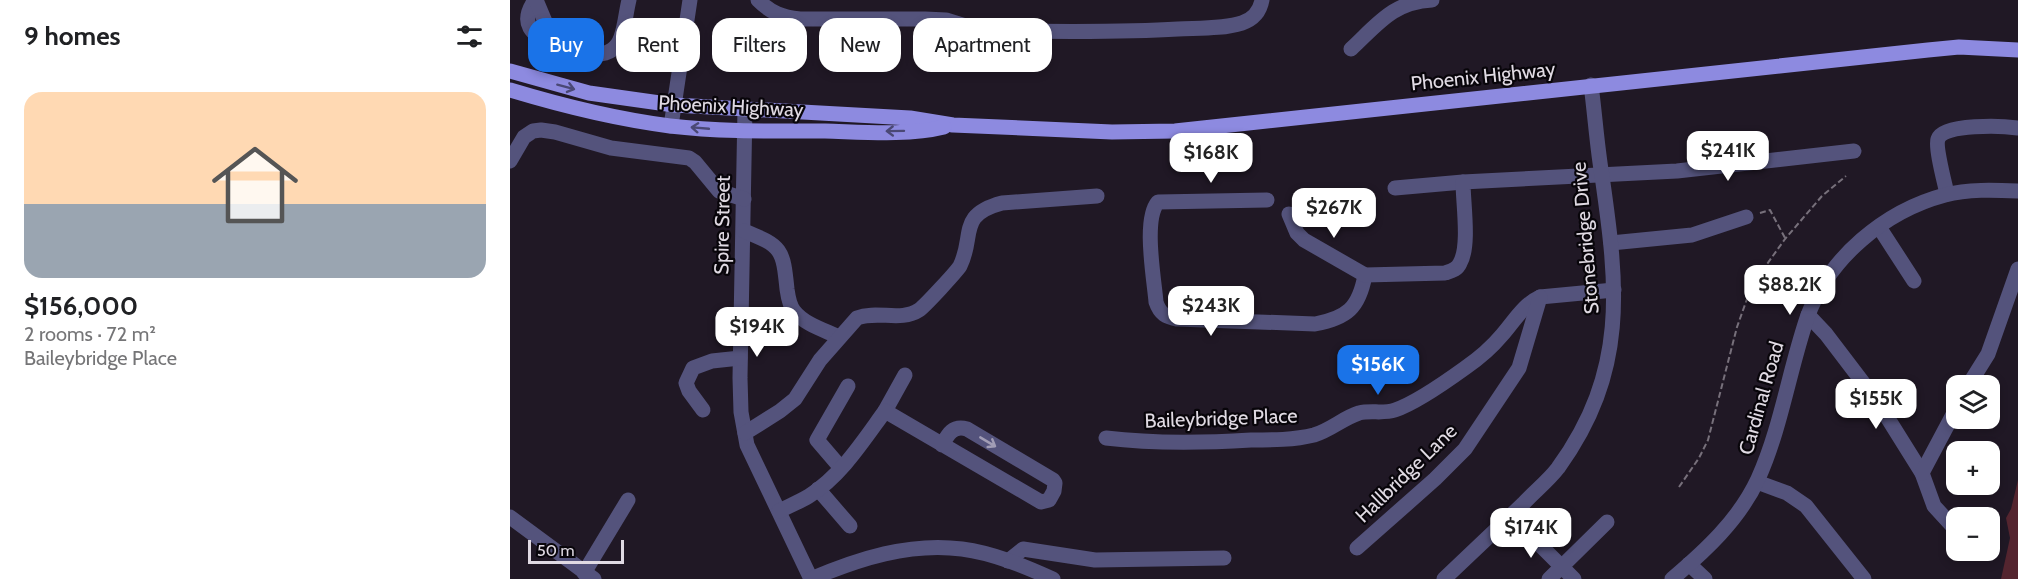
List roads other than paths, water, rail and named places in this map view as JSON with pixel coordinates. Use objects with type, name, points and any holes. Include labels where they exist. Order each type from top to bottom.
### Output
[{"type":"main road","name":"Phoenix Highway","points":[[510,71],[589,93],[674,105],[910,118],[952,125],[1112,132],[1175,131],[1959,47],[2018,50]]},
{"type":"main road","name":"Phoenix Highway","points":[[510,90],[584,111],[671,126],[745,130],[919,130],[952,125]]},
{"type":"street","points":[[536,0],[528,12],[527,19],[537,37],[579,52],[595,55],[607,53],[618,44],[629,0]]},
{"type":"street","points":[[671,126],[690,0]]},
{"type":"street","points":[[758,0],[781,17],[800,19],[926,19],[946,20],[990,31],[1130,32],[1243,23],[1255,16],[1262,0]]},
{"type":"street","points":[[1351,49],[1394,10],[1417,1],[1432,0]]},
{"type":"street","name":"Stonebridge Drive","points":[[1444,579],[1557,469],[1577,438],[1603,379],[1611,345],[1614,290],[1611,243],[1591,85]]},
{"type":"street","name":"Spire Street","points":[[745,108],[741,412],[747,445],[811,579]]},
{"type":"street","points":[[1947,194],[1937,143],[1941,134],[1946,131],[1973,128],[2004,126],[2018,128]]},
{"type":"street","points":[[510,161],[524,137],[533,131],[555,132],[611,148],[683,156],[695,162],[719,191],[744,199]]},
{"type":"street","points":[[1395,188],[1462,182],[1677,171],[1854,151]]},
{"type":"street","points":[[1289,214],[1292,224],[1304,240],[1365,275],[1388,276],[1453,271],[1460,264],[1465,243],[1462,182]]},
{"type":"street","name":"Cardinal Road","points":[[1672,579],[1720,535],[1757,482],[1768,455],[1808,315],[1833,270],[1852,249],[1879,227],[1910,207],[1947,194],[1987,190],[2018,191]]},
{"type":"street","points":[[745,433],[795,399],[838,337],[857,318],[865,315],[899,316],[921,309],[959,267],[967,232],[978,213],[987,207],[1002,203],[1097,196]]},
{"type":"street","points":[[1266,200],[1158,202],[1151,212],[1150,229],[1156,302],[1159,310],[1167,318],[1315,324],[1332,321],[1348,313],[1362,293],[1365,275]]},
{"type":"street","points":[[1611,243],[1692,235],[1746,217]]},
{"type":"street","points":[[1879,227],[1914,281]]},
{"type":"street","points":[[744,231],[772,245],[782,255],[786,269],[789,301],[793,311],[813,325],[838,337]]},
{"type":"street","points":[[1975,375],[1988,354],[2018,269]]},
{"type":"street","points":[[1540,297],[1614,290]]},
{"type":"street","name":"Baileybridge Place","points":[[1106,438],[1143,442],[1198,443],[1283,439],[1314,435],[1360,413],[1396,409],[1466,368],[1502,335],[1525,306],[1540,297]]},
{"type":"street","name":"Hallbridge Lane","points":[[1357,548],[1466,448],[1519,368],[1540,297]]},
{"type":"street","points":[[1808,315],[1826,334],[1876,401],[1922,473],[1934,506],[1946,519]]},
{"type":"street","points":[[703,410],[686,384],[689,373],[700,364],[740,358]]},
{"type":"street","points":[[779,511],[809,496],[841,468],[885,411],[905,375]]},
{"type":"street","points":[[841,468],[818,440],[848,386]]},
{"type":"street","points":[[885,411],[942,446],[1041,502],[1049,500],[1054,491],[1053,480],[967,429],[958,427],[952,430],[942,446]]},
{"type":"street","points":[[1922,473],[1946,427]]},
{"type":"street","points":[[1757,482],[1787,493],[1806,506],[1864,579]]},
{"type":"street","points":[[818,489],[850,526]]},
{"type":"street","points":[[510,517],[583,575],[628,500]]},
{"type":"street","points":[[1511,516],[1574,579]]},
{"type":"street","points":[[1550,579],[1607,522]]},
{"type":"street","points":[[811,579],[872,556],[925,548],[962,549],[1008,561],[1053,579]]},
{"type":"street","points":[[1008,561],[1023,549],[1095,560],[1224,558]]},
{"type":"street","points":[[1689,564],[1705,579]]}]
